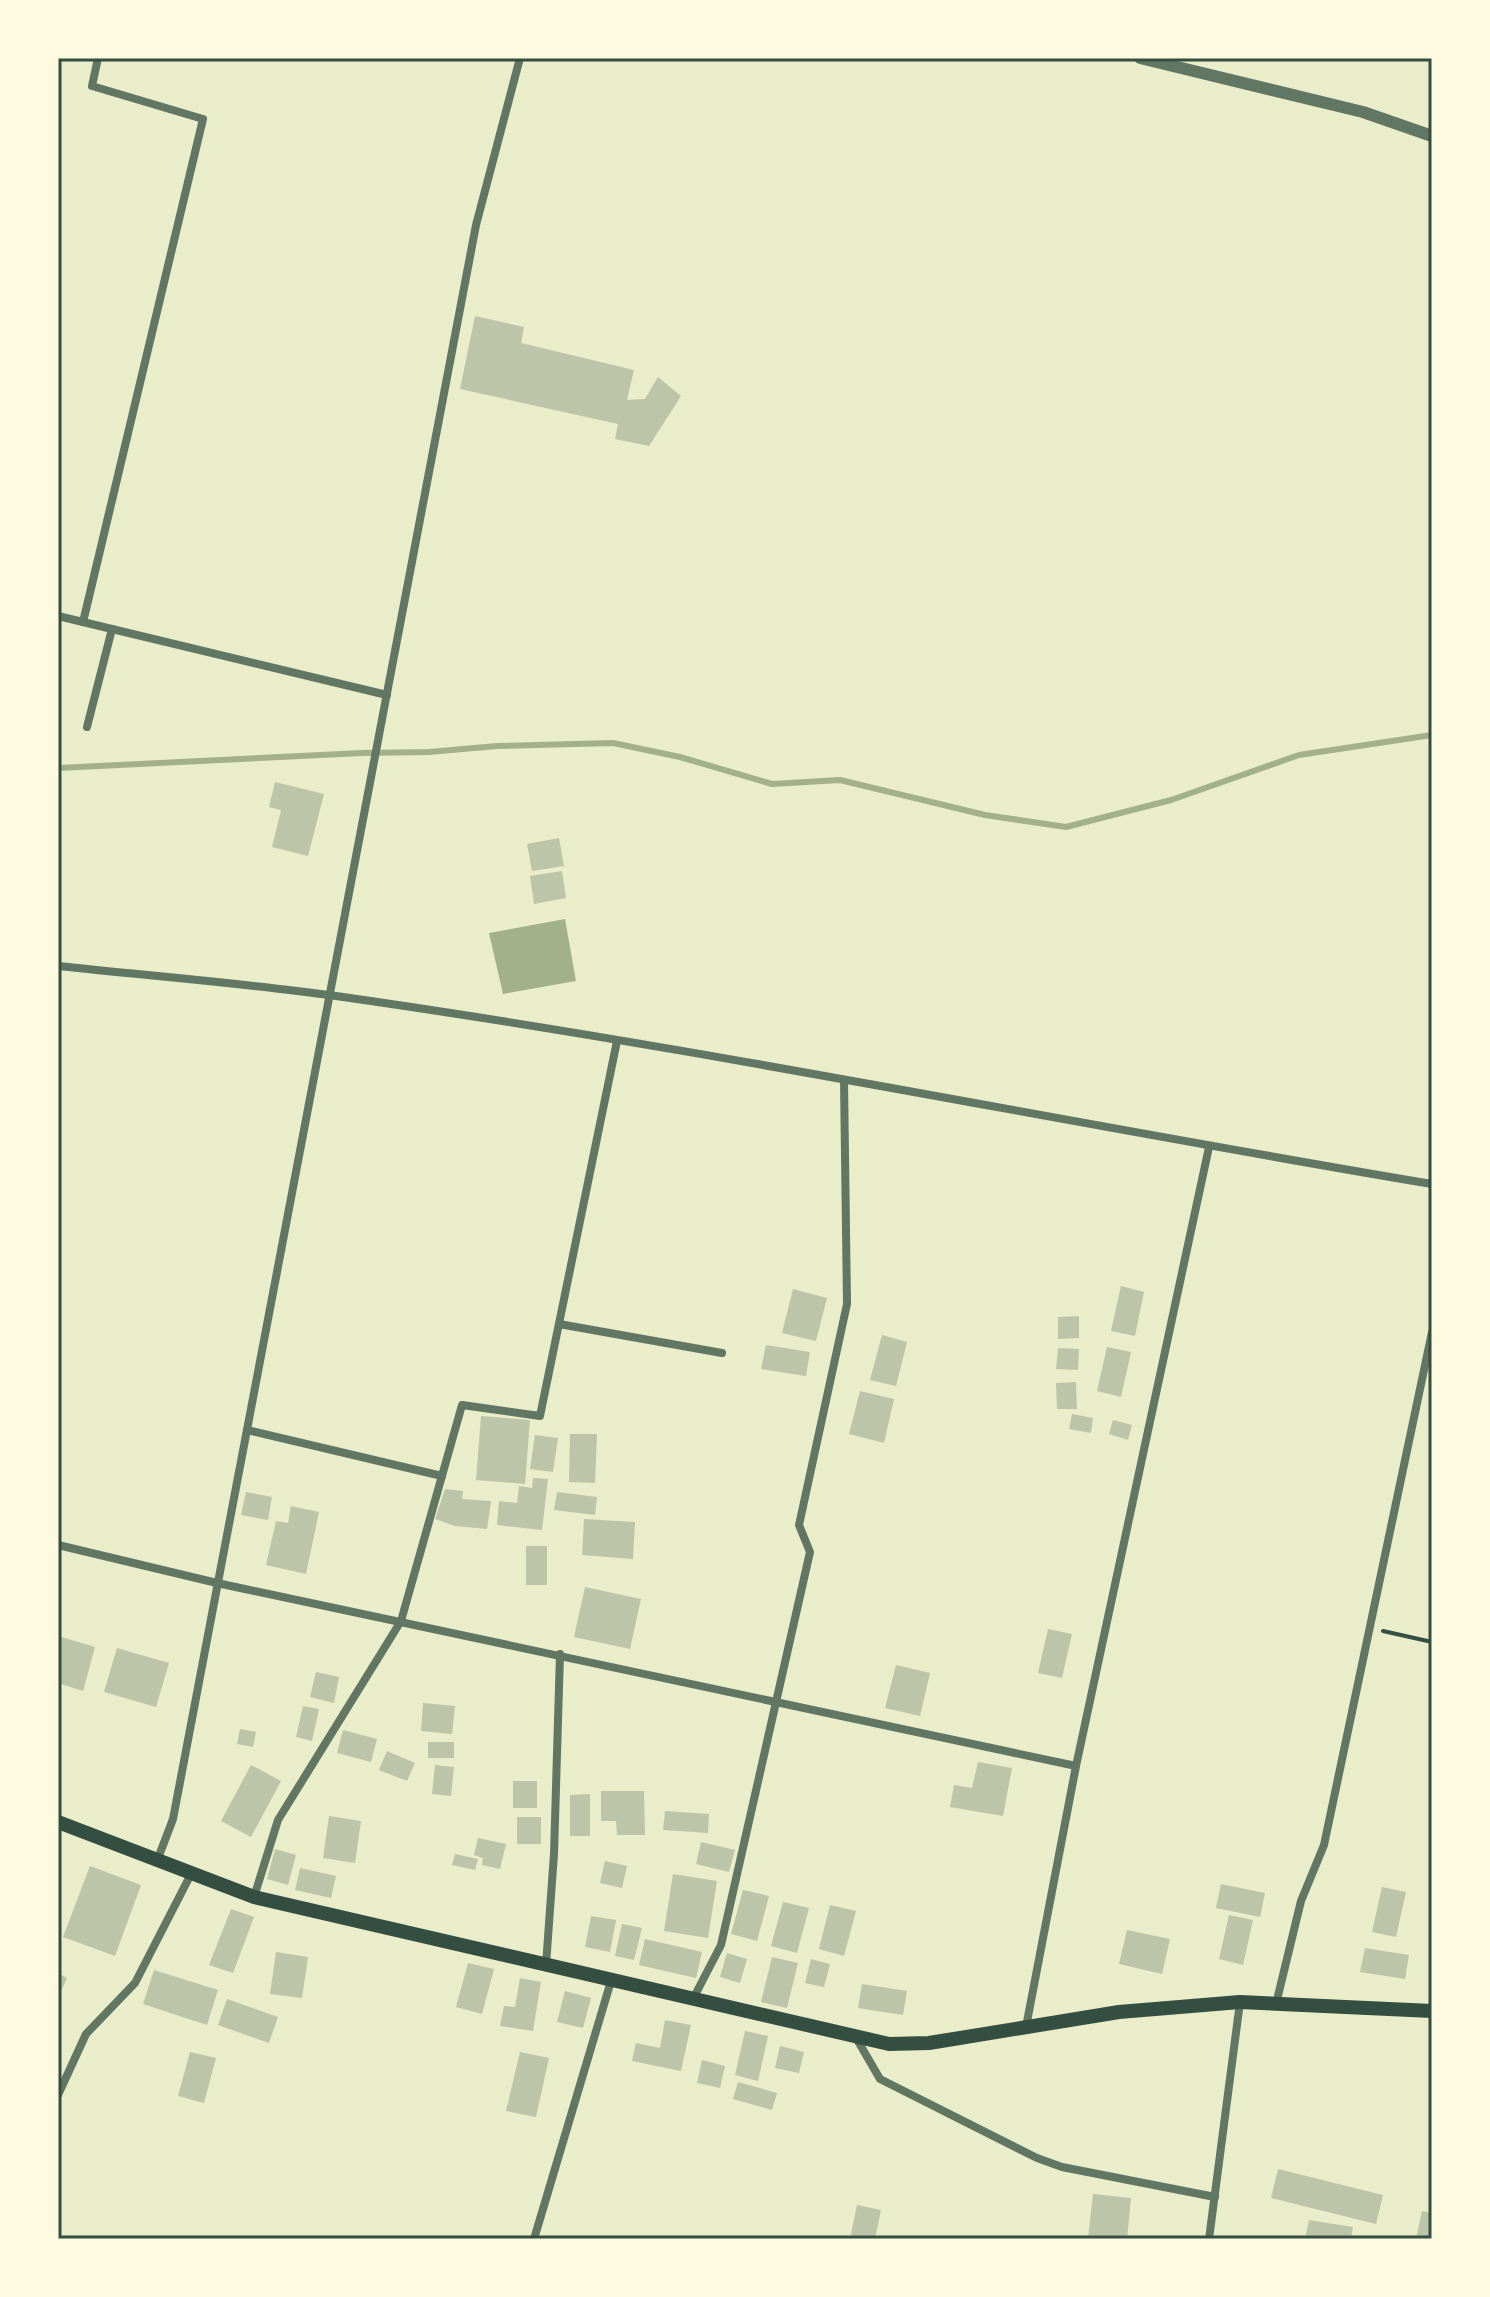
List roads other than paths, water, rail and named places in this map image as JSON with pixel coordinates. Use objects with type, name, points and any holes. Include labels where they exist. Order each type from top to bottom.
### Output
[{"type":"main road","points":[[58,1822],[254,1897],[889,2044],[929,2043],[1119,2012],[1240,2002],[1432,2011]]},
{"type":"street","points":[[83,622],[203,119],[92,86],[98,58]]},
{"type":"street","points":[[157,1861],[173,1819],[476,225],[520,58]]},
{"type":"street","points":[[1140,58],[1363,112],[1432,136]]},
{"type":"street","points":[[58,616],[387,695]]},
{"type":"street","points":[[87,727],[112,629]]},
{"type":"street","points":[[58,966],[330,995],[617,1041],[1432,1184]]},
{"type":"street","points":[[254,1897],[260,1869],[278,1820],[401,1621],[462,1405],[540,1416],[617,1041]]},
{"type":"street","points":[[693,2000],[721,1945],[810,1552],[799,1525],[847,1304],[844,1080]]},
{"type":"street","points":[[1026,2029],[1076,1766],[1209,1147]]},
{"type":"street","points":[[559,1324],[722,1353]]},
{"type":"street","points":[[1276,2004],[1301,1901],[1324,1845],[1432,1332]]},
{"type":"street","points":[[247,1430],[442,1476]]},
{"type":"street","points":[[58,1545],[217,1583],[1076,1766]]},
{"type":"street","points":[[546,1966],[554,1854],[560,1654]]},
{"type":"street","points":[[58,2095],[86,2034],[135,1983],[191,1874]]},
{"type":"street","points":[[534,2239],[611,1981]]},
{"type":"street","points":[[1209,2239],[1240,2002]]},
{"type":"street","points":[[855,2036],[880,2079],[1037,2158],[1062,2167],[1215,2197]]},
{"type":"waterway","points":[[58,768],[613,743],[680,757],[772,784],[840,780],[985,815],[1066,827],[1171,800],[1299,755],[1432,735]]}]
